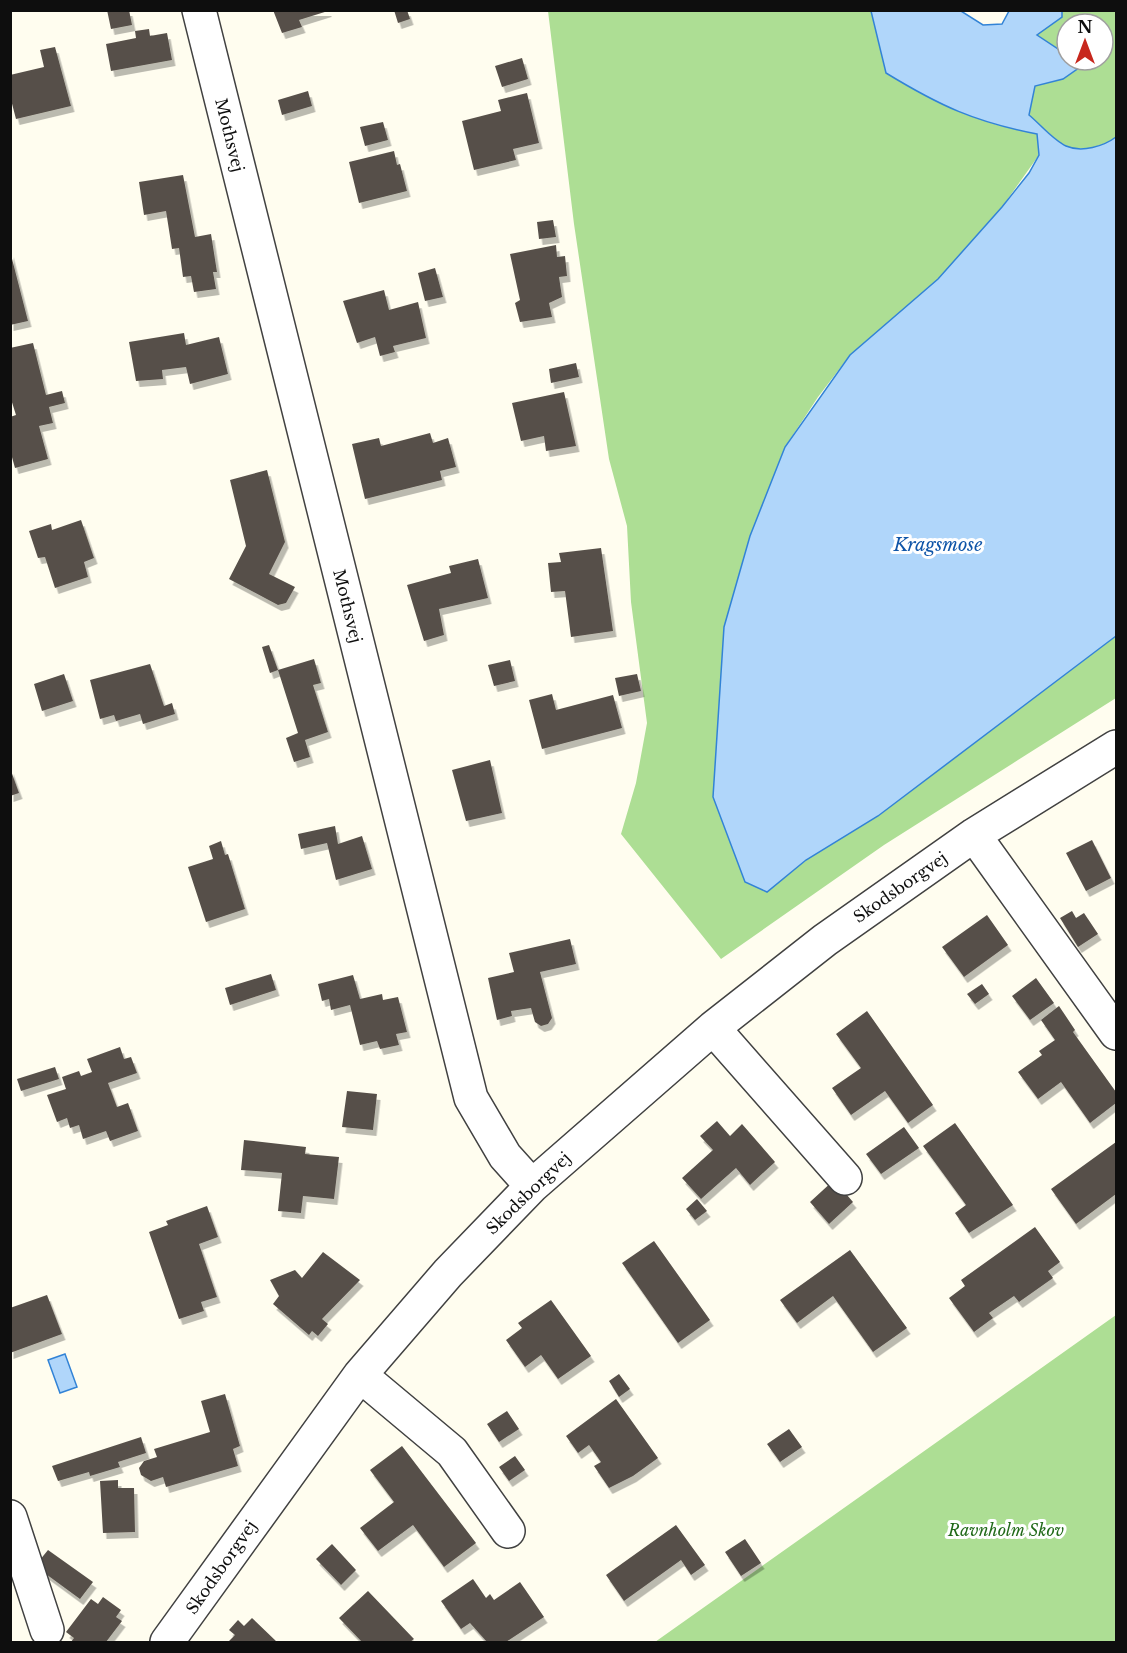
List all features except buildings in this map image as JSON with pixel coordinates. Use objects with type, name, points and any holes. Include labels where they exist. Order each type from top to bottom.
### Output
[{"type":"street","name":"Mothsvej","points":[[199,10],[471,1098],[505,1156],[532,1186]]},
{"type":"street","name":"Skodsborgvej","points":[[167,1642],[360,1375],[448,1273],[532,1186],[713,1028],[825,940],[974,835],[1116,747]]},
{"type":"street","points":[[974,835],[1116,1033]]},
{"type":"street","points":[[713,1028],[845,1178]]},
{"type":"street","points":[[360,1375],[452,1452],[508,1531]]},
{"type":"street","points":[[10,1517],[47,1630]]},
{"type":"green space","points":[[548,11],[871,11],[886,73],[959,111],[1016,130],[1038,134],[1039,155],[1002,207],[938,279],[850,355],[818,397],[785,447],[750,536],[767,892],[806,860],[878,816],[1116,636],[1116,698],[884,845],[721,959],[621,834],[636,783],[647,723],[631,602],[627,526],[609,459],[574,224]]},
{"type":"green space","points":[[1116,11],[1116,137],[1092,148],[1078,149],[1066,146],[1029,115],[1035,86],[1063,79],[1072,72],[1115,72],[1115,12],[1062,12]]},
{"type":"green space","points":[[1055,22],[1055,47],[1036,35]]},
{"type":"green space","name":"Ravnholm Skov","points":[[1116,1315],[1116,1642],[655,1642]]},
{"type":"water","name":"Kragsmose","points":[[871,11],[961,11],[983,25],[1002,24],[1009,11],[1062,11],[1055,12],[1055,22],[1037,35],[1055,47],[1055,72],[1073,72],[1063,79],[1035,86],[1029,115],[1056,140],[1072,148],[1092,148],[1116,137],[1116,636],[878,816],[806,860],[767,892],[745,882],[713,797],[724,627],[750,536],[785,447],[850,355],[938,279],[1002,207],[1029,173],[1039,155],[1037,134],[995,124],[941,104],[886,73]]},
{"type":"water","points":[[65,1354],[77,1387],[60,1393],[48,1360]]}]
